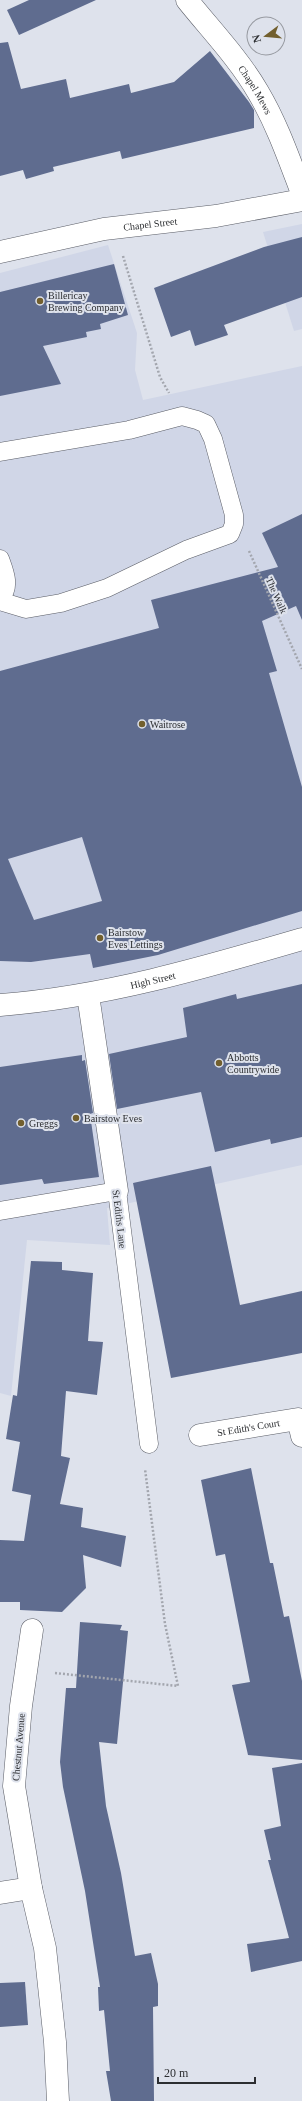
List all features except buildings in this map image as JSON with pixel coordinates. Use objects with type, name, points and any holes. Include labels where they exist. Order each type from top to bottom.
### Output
[{"type":"street","name":"Chapel Mews","points":[[187,0],[258,91],[276,127],[302,193]]},
{"type":"street","name":"Chapel Street","points":[[0,252],[115,228],[216,216],[302,200]]},
{"type":"street","name":"High Street","points":[[0,1005],[43,1002],[88,995],[188,971],[302,939]]},
{"type":"street","name":"St Ediths Lane","points":[[88,995],[117,1191]]},
{"type":"street","name":"St Edith's Court","points":[[200,1435],[301,1424]]},
{"type":"street","name":"Chestnut Avenue","points":[[32,1630],[26,1670],[14,1786],[31,1888],[45,1948],[55,2042],[58,2101]]},
{"type":"street","points":[[0,1893],[31,1888]]},
{"type":"lane","points":[[0,452],[129,430],[182,416],[206,424],[213,439],[234,515],[234,524],[230,534],[186,550],[107,588],[61,603],[26,609],[0,600],[6,592],[7,576],[0,558]]},
{"type":"lane","points":[[0,1211],[117,1191]]},
{"type":"lane","name":"St Ediths Lane","points":[[117,1191],[149,1444]]},
{"type":"path","points":[[115,228],[126,269],[160,377],[182,416]]},
{"type":"path","name":"The Walk","points":[[230,534],[246,545],[302,669]]},
{"type":"path","points":[[26,1670],[178,1686],[165,1624],[145,1470],[149,1444]]},
{"type":"shaded area","points":[[302,224],[302,329],[294,331],[263,232]]},
{"type":"shaded area","points":[[108,245],[137,333],[135,370],[143,400],[302,366],[302,1165],[107,1208],[110,1245],[27,1240],[11,1396],[0,1393],[0,273]]},
{"type":"place","name":"Billericay Brewing Company","points":[[40,301]]},
{"type":"place","name":"Waitrose","points":[[142,724]]},
{"type":"place","name":"Bairstow Eves Lettings","points":[[100,938]]},
{"type":"place","name":"Abbotts Countrywide","points":[[219,1063]]},
{"type":"place","name":"Bairstow Eves","points":[[76,1118]]},
{"type":"place","name":"Greggs","points":[[21,1123]]}]
